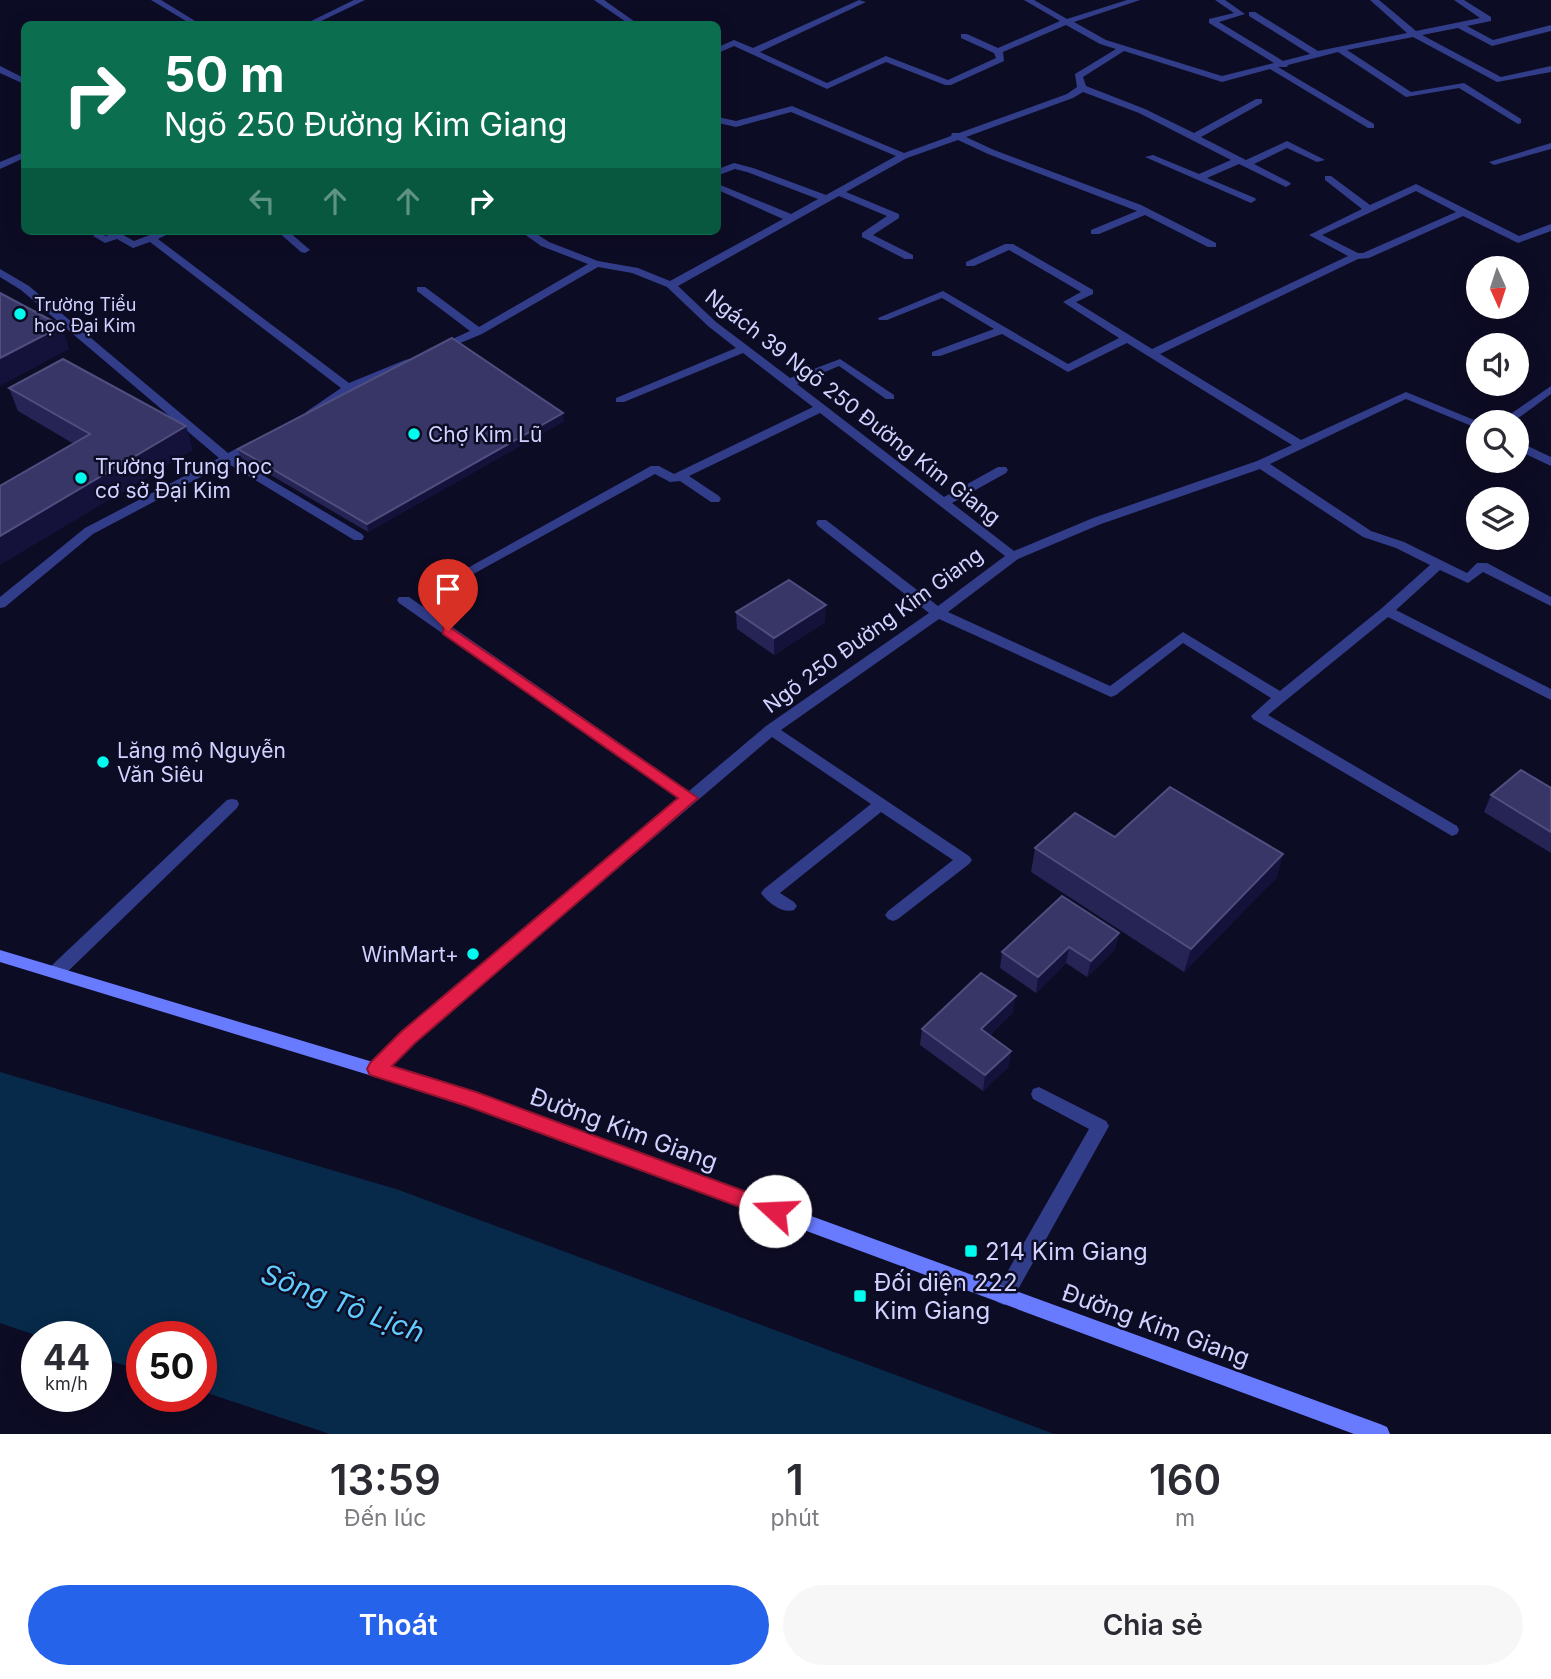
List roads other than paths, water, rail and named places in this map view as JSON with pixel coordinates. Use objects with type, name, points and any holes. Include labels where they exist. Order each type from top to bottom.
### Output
[{"type":"main road","name":"Đường Kim Giang","points":[[0,956],[469,1098],[1380,1434]]},
{"type":"street","points":[[155,0],[192,21]]},
{"type":"street","points":[[315,21],[360,0]]},
{"type":"street","points":[[598,0],[630,21]]},
{"type":"street","points":[[1028,0],[1050,9],[1065,22],[1103,42],[1222,79],[1340,49],[1488,19],[1458,0]]},
{"type":"street","points":[[998,51],[1065,22],[1136,0]]},
{"type":"street","points":[[1219,0],[1241,14],[1212,21],[1284,65]]},
{"type":"street","points":[[1374,0],[1415,34],[1456,59],[1500,80],[1551,69]]},
{"type":"street","points":[[754,51],[863,2]]},
{"type":"street","points":[[1252,14],[1318,55]]},
{"type":"street","points":[[1460,25],[1492,43],[1551,28]]},
{"type":"street","points":[[721,49],[734,43],[827,86],[886,59],[948,83],[1001,59],[998,51],[964,36]]},
{"type":"street","points":[[1082,88],[1078,76],[1123,48]]},
{"type":"street","points":[[1340,49],[1409,95],[1461,85],[1518,121]]},
{"type":"street","points":[[1273,68],[1371,127]]},
{"type":"street","points":[[0,69],[21,80]]},
{"type":"street","points":[[671,285],[904,156],[955,135],[1055,104],[1082,88]]},
{"type":"street","points":[[1082,88],[1142,111],[1286,184]]},
{"type":"street","points":[[1194,137],[1259,101]]},
{"type":"street","points":[[721,121],[736,124],[792,109],[904,156]]},
{"type":"street","points":[[955,135],[1145,211],[1212,245]]},
{"type":"street","points":[[1202,177],[1287,144],[1320,160]]},
{"type":"street","points":[[1494,162],[1551,146]]},
{"type":"street","points":[[3,162],[21,156]]},
{"type":"street","points":[[1150,157],[1251,200]]},
{"type":"street","points":[[721,171],[734,166],[750,170],[826,199]]},
{"type":"street","points":[[1328,178],[1369,209]]},
{"type":"street","points":[[1356,256],[1314,235],[1416,187],[1518,240],[1551,227]]},
{"type":"street","points":[[721,188],[793,219]]},
{"type":"street","points":[[838,192],[895,216],[866,234],[909,257]]},
{"type":"street","points":[[1095,232],[1145,211]]},
{"type":"street","points":[[1152,353],[1356,256],[1365,256],[1463,212]]},
{"type":"street","points":[[98,236],[105,240],[118,235],[133,245],[158,235]]},
{"type":"street","points":[[287,235],[305,250]]},
{"type":"street","name":"Ngách 39 Ngõ 250 Đường Kim Giang","points":[[531,235],[545,244],[596,264],[634,270],[671,285],[744,349],[1013,556]]},
{"type":"street","points":[[150,238],[348,388]]},
{"type":"street","points":[[970,264],[1009,246],[1089,292],[1068,302],[1301,445]]},
{"type":"street","points":[[298,422],[348,388],[478,332],[596,264]]},
{"type":"street","points":[[0,272],[25,288],[225,457],[358,537]]},
{"type":"street","points":[[417,287],[478,332]]},
{"type":"street","points":[[883,318],[943,294],[1068,369],[1127,338]]},
{"type":"street","points":[[936,354],[1003,330]]},
{"type":"street","points":[[620,400],[744,349]]},
{"type":"street","points":[[788,383],[840,362],[890,397]]},
{"type":"street","points":[[1521,410],[1551,389]]},
{"type":"street","name":"Ngõ 250 Đường Kim Giang","points":[[377,1069],[408,1037],[771,730],[938,613],[1013,556],[1097,522],[1261,464],[1406,395],[1466,420]]},
{"type":"street","points":[[443,585],[655,469],[674,479],[820,408]]},
{"type":"street","points":[[0,604],[89,531],[225,457],[263,440]]},
{"type":"street","points":[[1529,451],[1551,462]]},
{"type":"street","points":[[1261,464],[1367,534],[1400,545],[1468,579],[1482,566],[1551,602]]},
{"type":"street","points":[[942,503],[1002,470]]},
{"type":"street","points":[[681,476],[715,499]]},
{"type":"street","points":[[822,523],[938,613],[1111,692],[1183,637],[1281,698]]},
{"type":"street","points":[[1438,565],[1387,611],[1258,716],[1452,830]]},
{"type":"street","points":[[404,600],[689,798]]},
{"type":"street","points":[[1387,611],[1551,695]]},
{"type":"street","points":[[771,730],[964,860],[893,915]]},
{"type":"street","points":[[56,972],[232,804]]},
{"type":"street","points":[[789,906],[769,893],[881,804]]},
{"type":"street","points":[[1004,1296],[1100,1126],[1039,1094]]},
{"type":"water","name":"Sông Tô Lịch","points":[[0,1072],[399,1190],[1054,1434],[330,1434],[217,1396],[217,1321],[126,1321],[126,1366],[112,1361],[112,1321],[21,1321],[21,1330],[0,1323]]},
{"type":"place","name":"Trường Tiểu học Đại Kim","points":[[20,314]]},
{"type":"place","name":"Chợ Kim Lũ","points":[[414,434]]},
{"type":"place","name":"Trường Trung học cơ sở Đại Kim","points":[[81,478]]},
{"type":"place","name":"Lăng mộ Nguyễn Văn Siêu","points":[[103,762]]},
{"type":"place","name":"WinMart+","points":[[473,954]]},
{"type":"place","name":"214 Kim Giang","points":[[971,1251]]},
{"type":"place","name":"Đối diện 222 Kim Giang","points":[[860,1296]]}]
